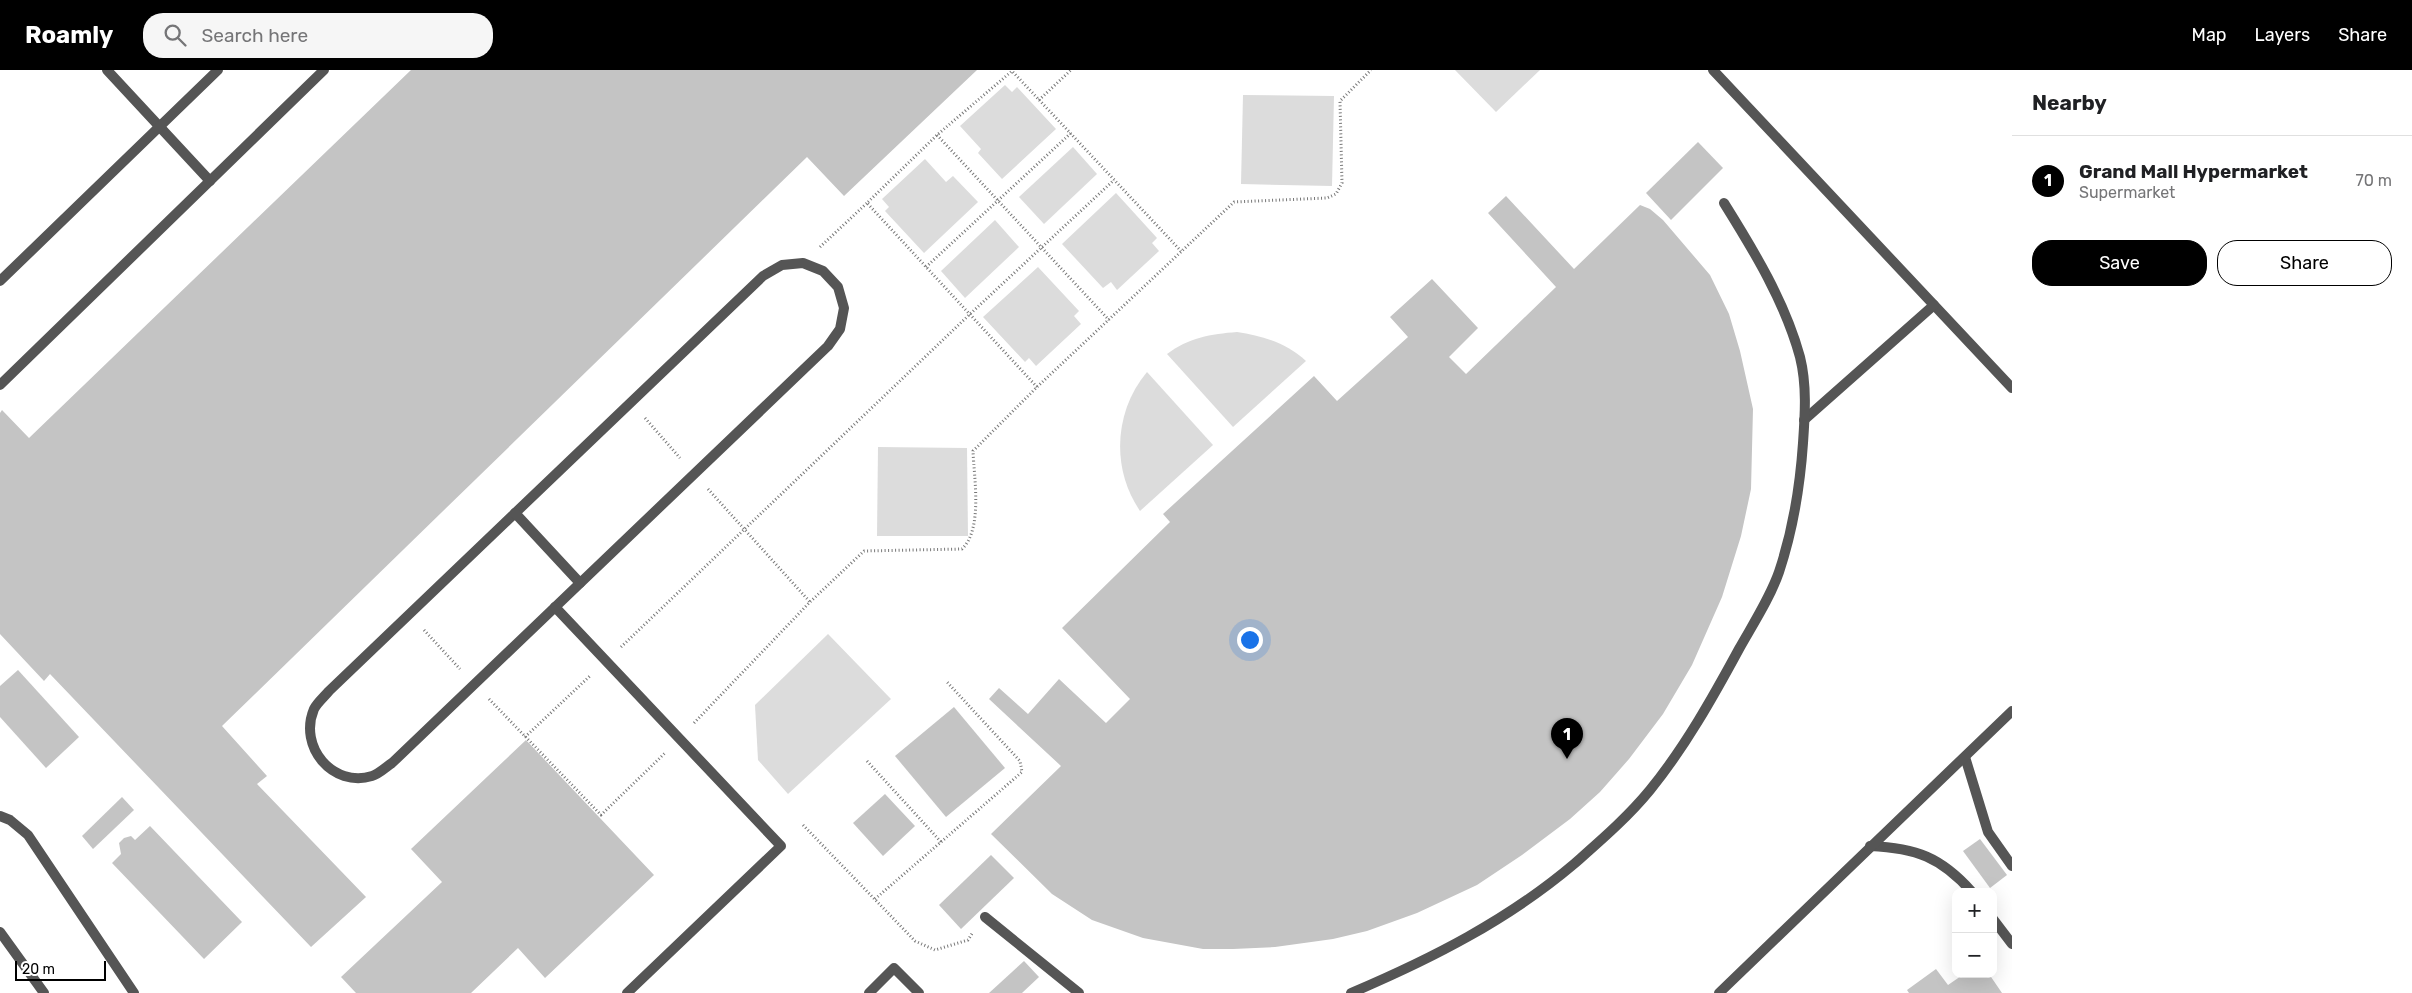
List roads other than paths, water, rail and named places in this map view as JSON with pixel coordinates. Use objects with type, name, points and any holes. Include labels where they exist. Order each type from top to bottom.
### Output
[{"type":"street","points":[[107,70],[210,181]]},
{"type":"street","points":[[0,281],[218,70]]},
{"type":"street","points":[[0,385],[324,70]]},
{"type":"street","points":[[1713,70],[2012,388]]},
{"type":"street","points":[[1351,993],[1397,974],[1488,927],[1572,865],[1619,824],[1650,791],[1683,745],[1718,687],[1778,574],[1794,517],[1800,477],[1805,407],[1800,359],[1787,321],[1754,252],[1724,203]]},
{"type":"street","points":[[803,263],[823,271],[838,287],[844,308],[840,329],[828,346],[392,763],[373,776],[350,778],[330,770],[315,753],[309,731],[314,709],[328,691],[515,513],[763,276],[782,265],[803,263]]},
{"type":"street","points":[[1804,420],[1934,305]]},
{"type":"street","points":[[515,513],[580,583]]},
{"type":"street","points":[[555,608],[781,846],[627,993]]},
{"type":"street","points":[[1719,993],[2012,711]]},
{"type":"street","points":[[1964,757],[1988,832],[2012,866]]},
{"type":"street","points":[[0,816],[10,820],[28,835],[134,993]]},
{"type":"street","points":[[1870,846],[1898,847],[1929,856],[1956,874],[1968,888]]},
{"type":"street","points":[[985,917],[1079,993]]},
{"type":"street","points":[[1997,924],[2012,944]]},
{"type":"street","points":[[0,932],[44,993]]},
{"type":"street","points":[[869,993],[894,968],[919,993]]},
{"type":"place","name":"Grand Mall Hypermarket","points":[[1567,759]]}]
